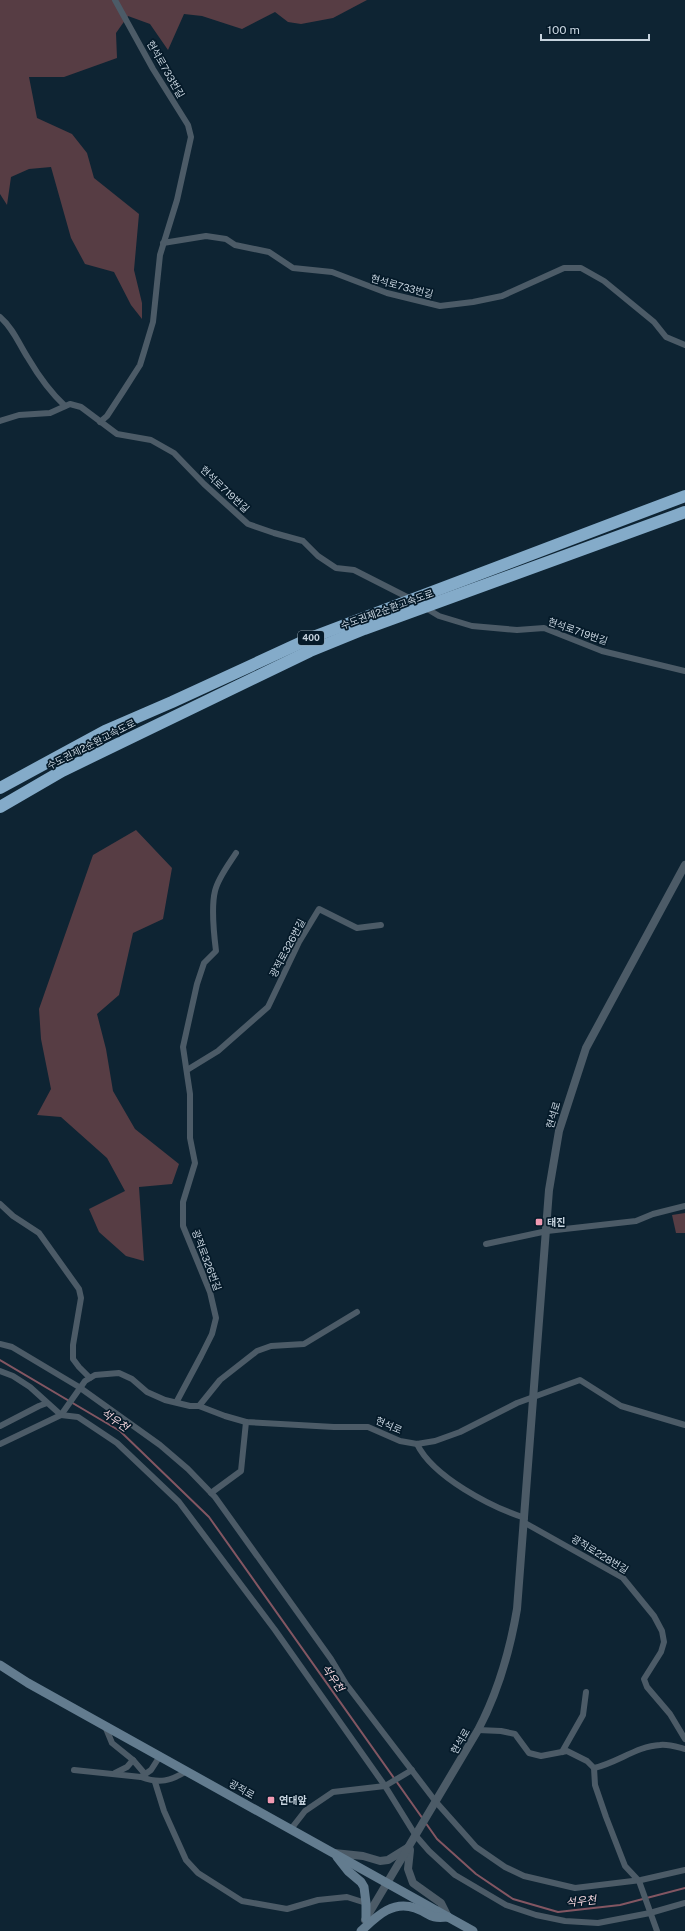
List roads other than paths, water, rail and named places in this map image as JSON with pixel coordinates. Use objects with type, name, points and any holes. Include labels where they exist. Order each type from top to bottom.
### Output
[{"type":"highway","name":"수도권제2순환고속도로","points":[[0,788],[105,731],[313,637],[685,495]]},
{"type":"highway","name":"수도권제2순환고속도로","points":[[0,807],[62,771],[310,651],[685,512]]},
{"type":"highway","points":[[575,553],[685,516]]},
{"type":"main road","name":"광적로","points":[[0,1665],[28,1683],[105,1724],[473,1931]]},
{"type":"main road","points":[[334,1853],[348,1871],[361,1882],[364,1887],[366,1920]]},
{"type":"main road","points":[[359,1931],[383,1911],[392,1907],[415,1908],[434,1918],[448,1916]]},
{"type":"street","name":"현석로733번길","points":[[100,422],[107,416],[140,365],[153,322],[160,255],[177,200],[191,136],[188,125],[153,69],[115,0]]},
{"type":"street","name":"현석로733번길","points":[[163,243],[206,236],[226,239],[235,246],[269,252],[293,268],[332,272],[387,293],[440,306],[473,302],[502,296],[564,268],[581,268],[604,281],[654,322],[666,337],[685,345]]},
{"type":"street","points":[[0,317],[10,325],[28,359],[54,396],[65,406],[50,413],[19,415],[0,421]]},
{"type":"street","name":"현석로719번길","points":[[65,406],[70,404],[81,407],[117,434],[151,440],[174,453],[204,484],[248,524],[303,541],[318,556],[336,568],[354,570],[439,616],[472,626],[496,629],[517,630],[544,628],[602,651],[685,671]]},
{"type":"street","name":"광적로326번길","points":[[177,1402],[212,1334],[216,1318],[210,1292],[183,1226],[183,1202],[195,1163],[190,1138],[190,1094],[183,1047],[197,984],[204,963],[216,951],[214,933],[215,891],[224,871],[236,852]]},
{"type":"street","name":"현석로","points":[[416,1836],[478,1730],[490,1705],[512,1637],[517,1609],[525,1520],[549,1190],[555,1146],[566,1104],[586,1048],[685,865]]},
{"type":"street","name":"광적로326번길","points":[[187,1070],[218,1051],[268,1007],[299,942],[319,909],[358,928],[381,925]]},
{"type":"street","points":[[0,1204],[13,1216],[39,1233],[79,1289],[81,1298],[73,1345],[74,1359],[79,1367],[90,1378]]},
{"type":"street","points":[[486,1244],[547,1231],[636,1221],[653,1214],[685,1206]]},
{"type":"street","points":[[0,1444],[63,1413],[79,1387],[95,1375],[119,1373],[132,1379],[147,1392],[165,1400],[190,1406],[199,1406],[220,1380],[257,1350],[271,1346],[304,1344],[357,1312]]},
{"type":"street","points":[[0,1344],[12,1347],[79,1387],[160,1445],[188,1468],[211,1493],[331,1659],[346,1684],[412,1770],[435,1804],[476,1848],[505,1867],[524,1876],[575,1888],[639,1883],[685,1870]]},
{"type":"street","points":[[0,1371],[13,1376],[30,1387],[47,1403],[63,1413],[78,1417],[117,1443],[179,1502],[275,1630],[384,1786],[416,1836],[429,1851],[455,1874],[506,1905],[536,1915],[566,1921],[598,1923],[649,1910],[685,1903]]},
{"type":"street","points":[[525,1520],[498,1508],[447,1479],[422,1455],[417,1444],[435,1441],[460,1432],[517,1402],[580,1380],[621,1406],[685,1425]]},
{"type":"street","points":[[0,1426],[47,1403]]},
{"type":"street","name":"현석로","points":[[199,1406],[246,1422],[334,1427],[368,1427],[400,1441],[417,1444]]},
{"type":"street","points":[[211,1493],[240,1471],[246,1422]]},
{"type":"street","name":"광적로228번길","points":[[525,1520],[623,1578],[654,1616],[662,1631],[664,1642],[661,1652],[644,1679],[647,1687],[670,1714],[685,1739]]},
{"type":"street","points":[[562,1752],[583,1715],[586,1692]]},
{"type":"street","points":[[105,1724],[112,1743],[133,1760],[143,1776]]},
{"type":"street","points":[[478,1730],[501,1731],[515,1734],[529,1753],[541,1756],[567,1751],[587,1762],[594,1768],[595,1785],[606,1817],[625,1866],[639,1883],[657,1931]]},
{"type":"street","points":[[594,1768],[609,1765],[644,1747],[661,1744],[685,1749]]},
{"type":"street","points":[[143,1776],[151,1770],[160,1756]]},
{"type":"street","points":[[114,1773],[127,1767],[133,1760]]},
{"type":"street","points":[[74,1770],[143,1776],[155,1782],[175,1778],[187,1771]]},
{"type":"street","points":[[291,1829],[305,1811],[333,1792],[384,1786],[412,1770]]},
{"type":"street","points":[[155,1782],[164,1811],[186,1860],[198,1873],[242,1901],[287,1909],[318,1900],[347,1897],[366,1903]]},
{"type":"street","points":[[359,1931],[416,1836]]},
{"type":"street","points":[[334,1853],[363,1856],[380,1861],[388,1860],[410,1847]]},
{"type":"street","points":[[410,1847],[408,1869],[413,1883],[441,1903],[448,1916]]},
{"type":"waterway","name":"석우천","points":[[0,1360],[120,1431],[209,1517],[423,1819]]},
{"type":"waterway","name":"석우천","points":[[425,1822],[437,1839],[476,1874],[513,1899],[558,1912],[620,1905],[685,1888]]},
{"type":"place","name":"태진","points":[[539,1222]]},
{"type":"place","name":"연대앞","points":[[271,1800]]}]
